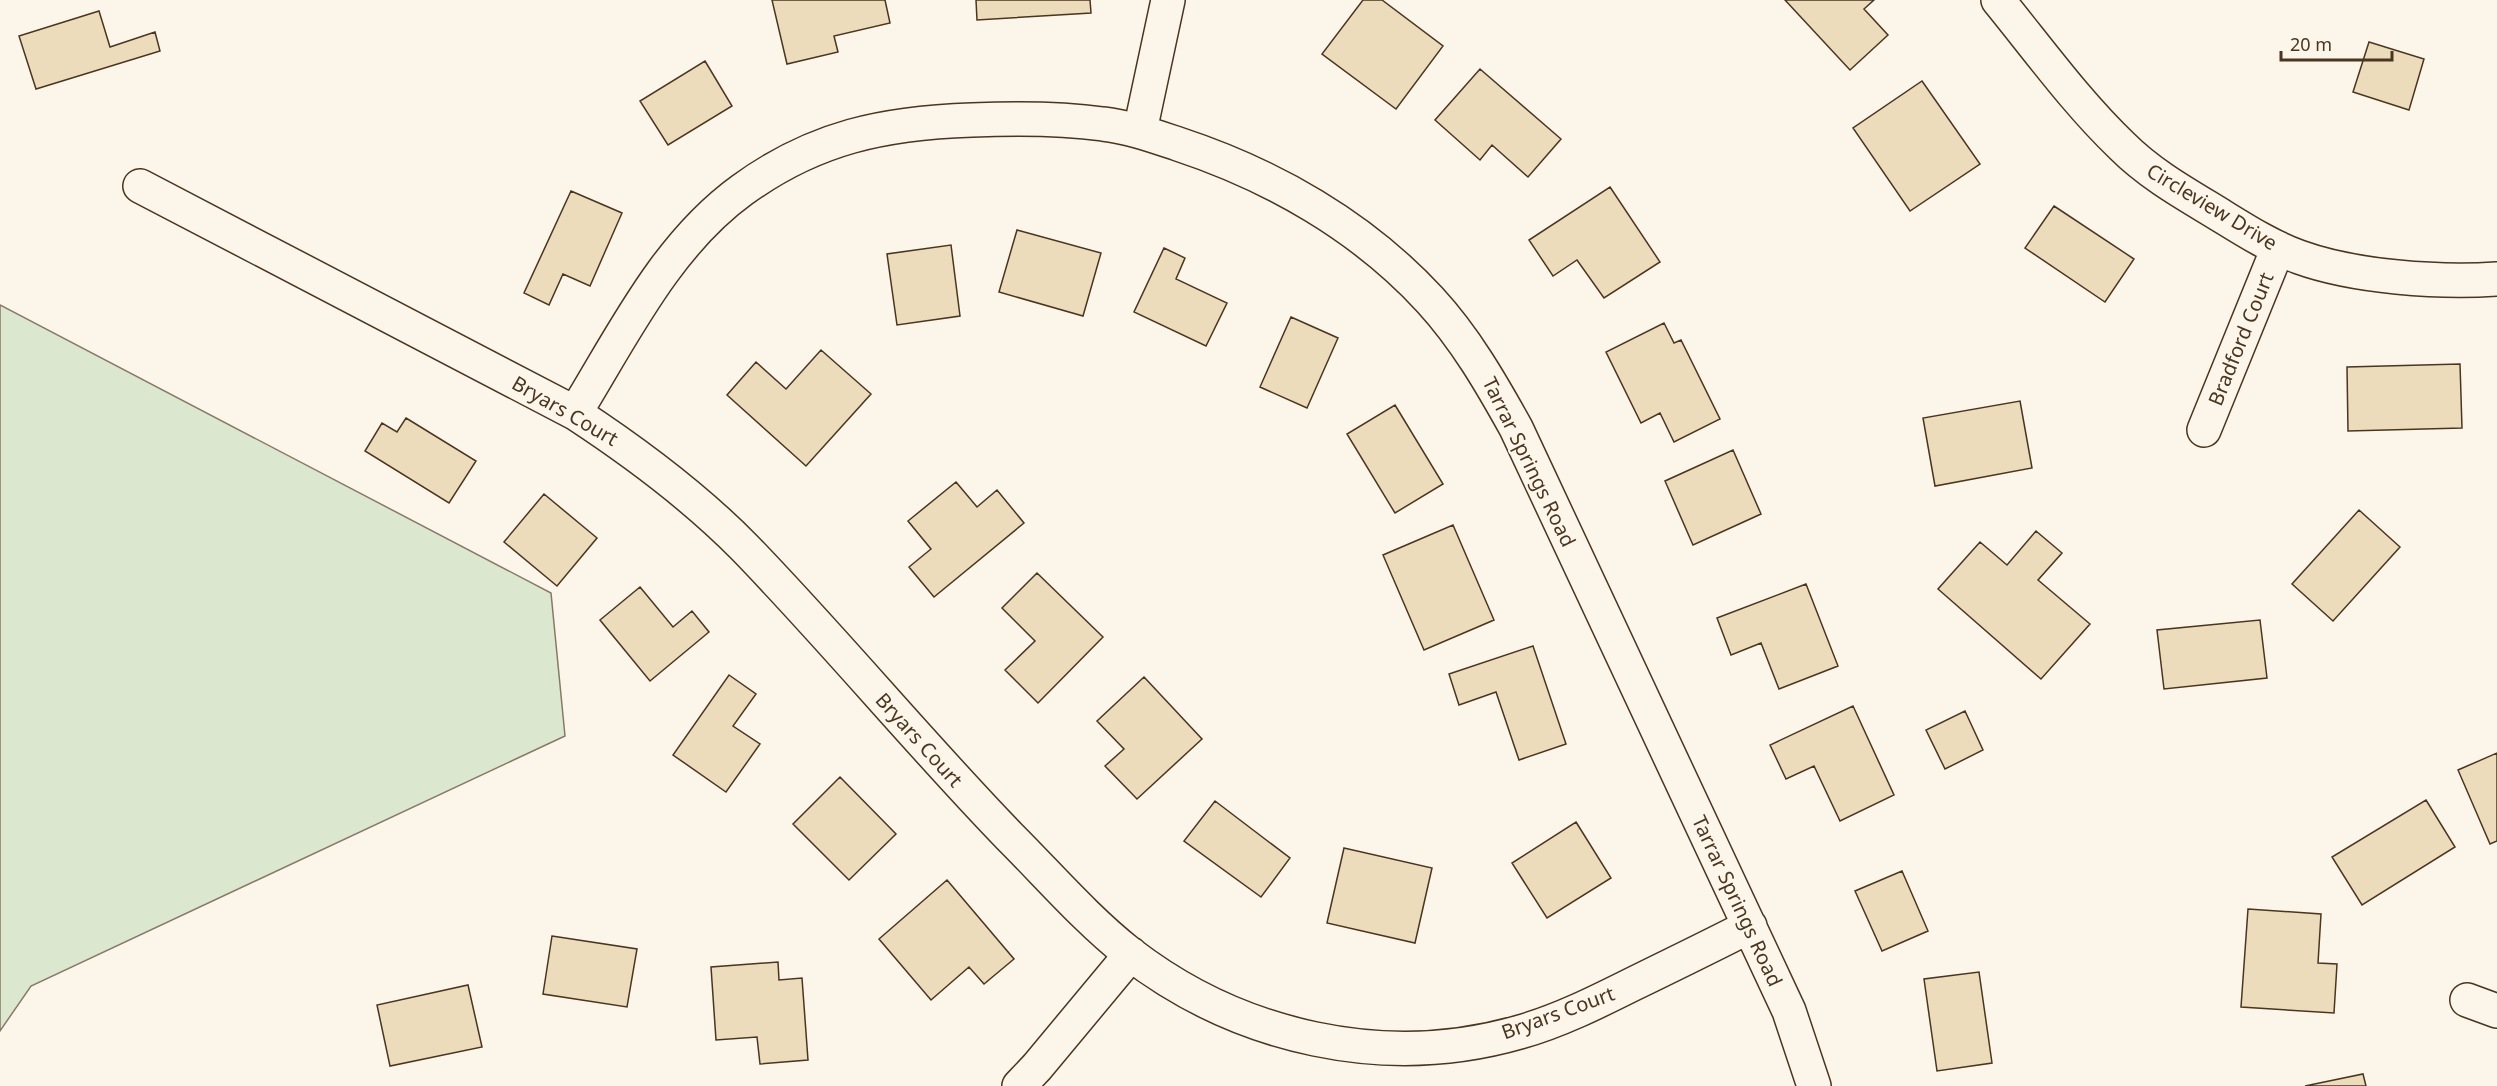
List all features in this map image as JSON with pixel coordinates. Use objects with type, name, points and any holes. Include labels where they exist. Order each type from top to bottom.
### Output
[{"type":"street","points":[[1140,131],[1168,0]]},
{"type":"street","name":"Circleview Drive","points":[[1998,0],[2099,124],[2124,148],[2177,190],[2278,248],[2300,257],[2340,268],[2407,277],[2497,279]]},
{"type":"street","name":"Tarrar Springs Road","points":[[575,413],[662,272],[686,241],[712,214],[742,190],[807,151],[843,138],[880,128],[918,122],[1028,117],[1104,124],[1140,131],[1215,156],[1284,188],[1348,228],[1419,288],[1479,362],[1516,428],[1789,1011],[1814,1086]]},
{"type":"street","name":"Bryars Court","points":[[140,186],[575,413],[628,448],[688,495],[744,548],[967,792],[1103,931],[1177,986],[1208,1004],[1275,1030],[1309,1039],[1380,1048],[1450,1046],[1520,1032],[1586,1008],[1750,927]]},
{"type":"street","name":"Bradford Court","points":[[2204,430],[2278,248]]},
{"type":"street","points":[[1018,1086],[1037,1067],[1131,954]]},
{"type":"green space","points":[[0,305],[551,593],[565,736],[31,986],[0,1031]]},
{"type":"building","points":[[772,0],[885,0],[890,23],[834,36],[838,52],[787,64]]},
{"type":"building","points":[[976,0],[1090,0],[1091,13],[977,20]]},
{"type":"building","points":[[1363,0],[1382,0],[1443,46],[1396,109],[1322,54]]},
{"type":"building","points":[[1785,0],[1874,0],[1864,9],[1888,35],[1850,70]]},
{"type":"building","points":[[99,11],[110,47],[155,32],[160,51],[36,89],[19,36]]},
{"type":"building","points":[[2369,42],[2424,59],[2409,110],[2353,92]]},
{"type":"building","points":[[705,61],[732,106],[668,145],[640,101]]},
{"type":"building","points":[[1480,69],[1561,139],[1528,177],[1492,145],[1480,160],[1435,120]]},
{"type":"building","points":[[1922,81],[1980,164],[1910,211],[1853,128]]},
{"type":"building","points":[[1610,187],[1660,262],[1604,298],[1577,260],[1553,276],[1529,240]]},
{"type":"building","points":[[571,191],[622,213],[590,286],[563,274],[549,305],[524,293]]},
{"type":"building","points":[[2054,206],[2134,259],[2105,302],[2025,248]]},
{"type":"building","points":[[1017,230],[1101,253],[1083,316],[999,292]]},
{"type":"building","points":[[951,245],[960,316],[897,325],[887,254]]},
{"type":"building","points":[[1164,248],[1185,258],[1176,279],[1227,303],[1206,346],[1134,312]]},
{"type":"building","points":[[1291,317],[1338,338],[1307,408],[1260,387]]},
{"type":"building","points":[[1664,323],[1674,343],[1681,340],[1720,419],[1674,442],[1660,413],[1641,423],[1606,352]]},
{"type":"building","points":[[821,350],[871,394],[806,466],[727,395],[756,362],[786,389]]},
{"type":"building","points":[[2460,364],[2462,428],[2348,431],[2347,367]]},
{"type":"building","points":[[2020,401],[2032,468],[1935,486],[1923,418]]},
{"type":"building","points":[[1395,405],[1443,484],[1395,513],[1347,434]]},
{"type":"building","points":[[406,418],[476,461],[449,503],[365,451],[382,423],[397,432]]},
{"type":"building","points":[[1733,450],[1761,514],[1693,545],[1665,481]]},
{"type":"building","points":[[956,482],[977,507],[997,490],[1024,523],[934,597],[909,567],[931,549],[908,521]]},
{"type":"building","points":[[544,494],[597,538],[557,586],[504,542]]},
{"type":"building","points":[[2359,510],[2400,547],[2333,621],[2292,584]]},
{"type":"building","points":[[1453,525],[1494,620],[1424,650],[1383,555]]},
{"type":"building","points":[[2036,531],[2062,553],[2038,580],[2090,624],[2041,679],[1938,589],[1980,542],[2007,565]]},
{"type":"building","points":[[1037,573],[1103,637],[1038,703],[1005,670],[1035,641],[1002,608]]},
{"type":"building","points":[[1806,584],[1838,666],[1779,689],[1761,643],[1731,655],[1717,618]]},
{"type":"building","points":[[640,587],[673,627],[692,611],[709,632],[650,681],[600,620]]},
{"type":"building","points":[[2260,620],[2267,678],[2164,689],[2157,630]]},
{"type":"building","points":[[1533,646],[1566,744],[1519,760],[1496,692],[1459,705],[1449,674]]},
{"type":"building","points":[[729,675],[756,694],[733,726],[760,744],[726,792],[673,755]]},
{"type":"building","points":[[1144,677],[1202,739],[1137,799],[1105,766],[1124,749],[1097,721]]},
{"type":"building","points":[[1853,706],[1894,795],[1840,821],[1814,766],[1786,779],[1770,745]]},
{"type":"building","points":[[1965,711],[1983,750],[1945,769],[1926,730]]},
{"type":"building","points":[[2497,753],[2497,841],[2490,844],[2458,770]]},
{"type":"building","points":[[840,777],[896,834],[849,880],[793,824]]},
{"type":"building","points":[[2426,800],[2455,847],[2362,905],[2332,857]]},
{"type":"building","points":[[1215,801],[1290,858],[1261,897],[1184,841]]},
{"type":"building","points":[[1576,822],[1611,878],[1547,918],[1512,863]]},
{"type":"building","points":[[1344,848],[1432,868],[1415,943],[1327,923]]},
{"type":"building","points":[[1902,871],[1928,931],[1882,951],[1855,891]]},
{"type":"building","points":[[947,880],[1014,959],[984,984],[969,967],[931,1000],[879,939]]},
{"type":"building","points":[[2248,909],[2321,914],[2318,963],[2337,964],[2334,1013],[2241,1007]]},
{"type":"building","points":[[552,936],[637,949],[627,1007],[543,994]]},
{"type":"building","points":[[778,962],[779,980],[802,978],[808,1060],[760,1064],[757,1037],[716,1040],[711,967]]},
{"type":"building","points":[[1979,972],[1992,1063],[1937,1071],[1924,979]]},
{"type":"building","points":[[468,985],[482,1047],[390,1066],[377,1005]]},
{"type":"building","points":[[2363,1074],[2366,1086],[2305,1086]]}]
